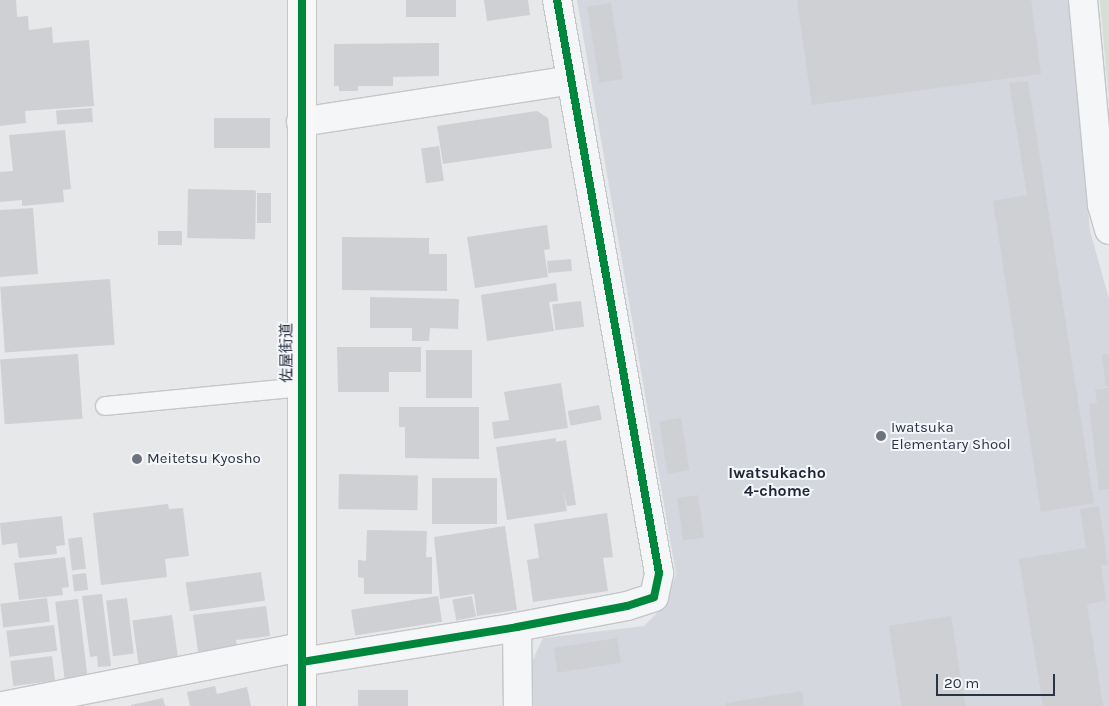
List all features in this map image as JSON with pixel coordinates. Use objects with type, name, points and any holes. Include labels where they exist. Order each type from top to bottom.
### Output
[{"type":"street","name":"佐屋街道","points":[[302,0],[302,706]]},
{"type":"street","points":[[3,706],[301,654],[518,627],[627,606],[654,597],[659,573],[557,0]]},
{"type":"street","points":[[1083,0],[1107,213]]},
{"type":"street","points":[[301,122],[572,80]]},
{"type":"street","points":[[518,627],[518,706]]},
{"type":"lane","points":[[105,406],[301,387]]},
{"type":"shaded area","name":"Iwatsuka Elementary Shool","points":[[577,0],[1069,0],[1090,231],[1109,299],[1109,706],[532,706],[531,664],[543,638],[644,626],[665,605],[676,574]]},
{"type":"shaded area","points":[[1100,0],[1109,0],[1109,103]]},
{"type":"building","points":[[0,0],[16,0],[17,17],[28,16],[29,30],[52,27],[53,43],[89,40],[94,106],[25,111],[26,123],[0,126]]},
{"type":"building","points":[[406,0],[456,0],[456,17],[406,17]]},
{"type":"building","points":[[484,0],[528,0],[530,15],[487,21]]},
{"type":"building","points":[[797,0],[1031,0],[1041,74],[812,105]]},
{"type":"building","points":[[611,3],[623,79],[599,83],[587,7]]},
{"type":"building","points":[[439,43],[439,76],[393,77],[393,86],[358,86],[358,91],[339,91],[339,86],[334,86],[334,44]]},
{"type":"building","points":[[1028,81],[1094,503],[1041,512],[993,201],[1027,195],[1009,83]]},
{"type":"building","points":[[92,108],[93,122],[57,124],[56,111]]},
{"type":"building","points":[[537,111],[548,118],[552,148],[443,164],[437,126]]},
{"type":"building","points":[[214,118],[270,118],[270,148],[214,148]]},
{"type":"building","points":[[65,130],[71,189],[63,190],[64,202],[22,206],[22,200],[0,202],[0,172],[13,171],[9,135]]},
{"type":"building","points":[[439,146],[444,181],[426,183],[421,149]]},
{"type":"building","points":[[188,189],[256,190],[255,239],[187,238]]},
{"type":"building","points":[[257,193],[271,193],[271,223],[257,223]]},
{"type":"building","points":[[33,208],[38,274],[0,277],[0,210]]},
{"type":"building","points":[[547,225],[550,249],[544,250],[548,277],[475,288],[467,237]]},
{"type":"building","points":[[158,231],[182,231],[182,245],[158,245]]},
{"type":"building","points":[[342,237],[429,238],[429,254],[447,254],[447,291],[342,290]]},
{"type":"building","points":[[571,259],[572,271],[548,273],[547,261]]},
{"type":"building","points":[[110,279],[115,345],[5,353],[0,287]]},
{"type":"building","points":[[556,283],[558,301],[549,302],[554,331],[487,341],[481,295]]},
{"type":"building","points":[[370,297],[459,299],[458,329],[430,328],[429,341],[412,341],[412,328],[370,328]]},
{"type":"building","points":[[581,301],[584,327],[555,330],[552,305]]},
{"type":"building","points":[[337,347],[421,347],[421,372],[389,372],[389,392],[338,392]]},
{"type":"building","points":[[426,350],[472,350],[472,398],[426,398]]},
{"type":"building","points":[[78,354],[83,419],[5,424],[0,359]]},
{"type":"building","points":[[1109,354],[1109,386],[1106,387],[1102,355]]},
{"type":"building","points":[[561,383],[568,428],[494,439],[492,422],[509,420],[504,392]]},
{"type":"building","points":[[1109,388],[1109,489],[1099,490],[1089,404],[1097,403],[1095,390]]},
{"type":"building","points":[[599,405],[602,420],[570,426],[568,411]]},
{"type":"building","points":[[399,407],[479,407],[479,459],[405,458],[405,427],[399,427]]},
{"type":"building","points":[[681,418],[689,470],[668,474],[659,421]]},
{"type":"building","points":[[556,438],[556,442],[566,440],[576,505],[567,506],[563,489],[567,511],[507,520],[496,447]]},
{"type":"building","points":[[339,474],[418,475],[417,510],[338,509]]},
{"type":"building","points":[[432,478],[497,478],[497,524],[432,524]]},
{"type":"building","points":[[698,495],[704,538],[683,541],[677,498]]},
{"type":"building","points":[[168,504],[169,509],[183,508],[189,556],[165,559],[167,577],[101,585],[93,513]]},
{"type":"building","points":[[1099,506],[1108,565],[1101,565],[1106,601],[1087,604],[1103,706],[1043,706],[1019,559],[1086,548],[1080,509]]},
{"type":"building","points":[[607,513],[613,557],[603,558],[608,591],[533,602],[527,560],[539,558],[534,524]]},
{"type":"building","points":[[62,516],[65,545],[56,546],[57,554],[19,558],[17,543],[2,545],[0,523]]},
{"type":"building","points":[[505,526],[517,610],[477,616],[474,594],[440,599],[434,537]]},
{"type":"building","points":[[367,530],[427,531],[426,557],[432,557],[432,594],[364,594],[364,578],[358,577],[358,560],[366,561]]},
{"type":"building","points":[[82,537],[86,569],[72,570],[68,539]]},
{"type":"building","points":[[65,557],[69,587],[62,588],[63,595],[19,600],[14,563]]},
{"type":"building","points":[[261,572],[265,601],[190,611],[186,583]]},
{"type":"building","points":[[86,573],[88,590],[74,592],[72,575]]},
{"type":"building","points":[[102,594],[111,666],[98,667],[97,656],[90,657],[82,596]]},
{"type":"building","points":[[438,596],[442,622],[355,635],[351,610]]},
{"type":"building","points":[[472,596],[476,617],[456,620],[452,600]]},
{"type":"building","points":[[47,598],[50,622],[3,628],[0,604]]},
{"type":"building","points":[[127,598],[134,654],[113,656],[106,601]]},
{"type":"building","points":[[78,599],[88,676],[65,679],[55,602]]},
{"type":"building","points":[[266,606],[270,636],[236,640],[237,647],[198,652],[193,615]]},
{"type":"building","points":[[172,615],[178,659],[139,664],[132,621]]},
{"type":"building","points":[[951,616],[965,706],[901,706],[889,626]]},
{"type":"building","points":[[54,625],[57,651],[10,657],[6,631]]},
{"type":"building","points":[[617,638],[621,663],[558,673],[554,648]]},
{"type":"building","points":[[52,656],[55,681],[13,686],[10,661]]},
{"type":"building","points":[[215,686],[217,694],[247,687],[251,706],[190,706],[187,692]]},
{"type":"building","points":[[358,690],[408,690],[408,706],[358,706]]},
{"type":"building","points":[[802,691],[804,706],[726,706],[726,703]]},
{"type":"building","points":[[163,698],[165,706],[131,706],[131,705]]},
{"type":"cycle path","points":[[302,0],[302,706]]},
{"type":"cycle path","points":[[302,662],[517,627],[627,606],[654,597],[659,573],[557,0]]},
{"type":"place","name":"Iwatsuka Elementary Shool","points":[[881,436]]},
{"type":"place","name":"Meitetsu Kyosho","points":[[137,459]]},
{"type":"district","name":"Iwatsukacho 4-chome","points":[[777,482]]}]
